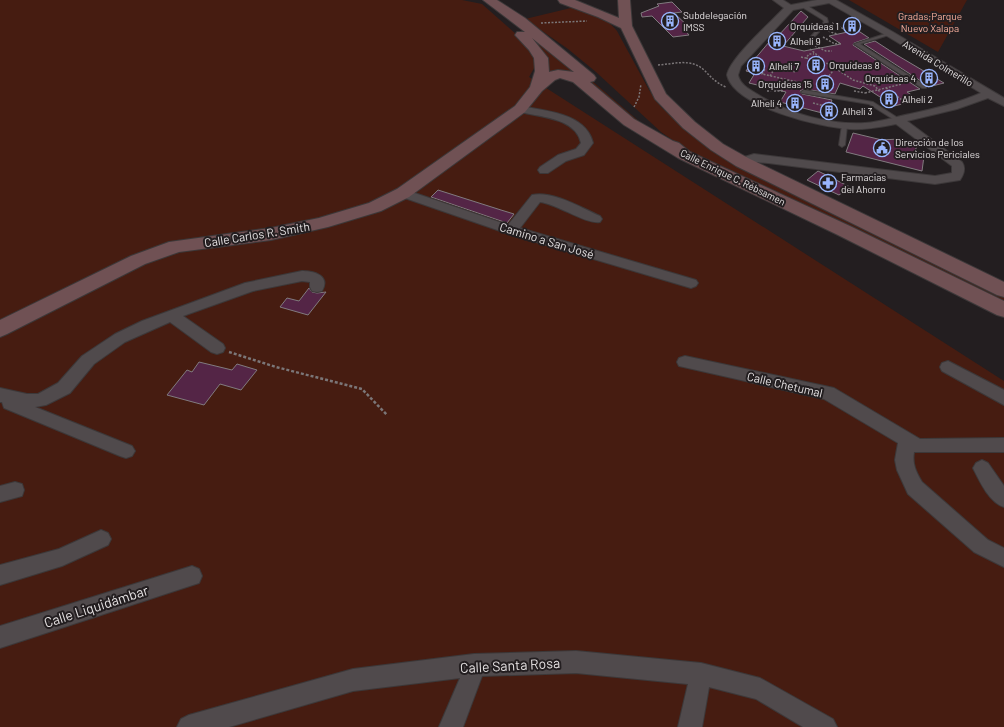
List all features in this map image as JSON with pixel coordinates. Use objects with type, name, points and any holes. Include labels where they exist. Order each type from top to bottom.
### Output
[{"type":"main road","points":[[564,0],[602,14],[626,26]]},
{"type":"main road","points":[[624,0],[626,26]]},
{"type":"main road","name":"Calle Enrique C. Rébsamen","points":[[491,2],[520,21],[684,155],[845,231],[1004,310]]},
{"type":"main road","name":"Calle Carlos R. Smith","points":[[491,2],[534,47],[540,56],[544,66],[543,75],[537,88]]},
{"type":"main road","name":"Calle Enrique C. Rébsamen","points":[[626,26],[644,73],[660,96],[689,125],[717,147],[742,162],[1004,290]]},
{"type":"main road","name":"Calle Carlos R. Smith","points":[[0,329],[138,260],[176,246],[271,234],[322,223],[375,207],[404,194],[520,109],[537,88],[550,77],[565,74],[573,76],[593,90],[629,122],[684,155]]},
{"type":"street","points":[[777,0],[790,8]]},
{"type":"street","points":[[830,0],[790,8],[752,48],[734,71],[733,78],[738,86],[771,106],[788,112],[844,126],[866,126],[898,120],[942,110],[973,101],[988,94]]},
{"type":"street","name":"Avenida Colmerillo","points":[[830,0],[890,34],[1004,103]]},
{"type":"street","points":[[520,109],[569,120],[585,134],[587,142],[580,152],[562,158],[544,170]]},
{"type":"street","points":[[742,162],[754,158],[935,180],[956,177],[958,173],[958,165],[898,120]]},
{"type":"street","name":"Camino a San José","points":[[404,194],[511,230],[691,283]]},
{"type":"street","points":[[511,230],[537,198],[563,205],[595,219]]},
{"type":"street","points":[[0,395],[27,401],[40,400],[54,394],[64,388],[88,360],[120,338],[171,315],[250,287],[302,276],[312,276],[317,280],[317,287]]},
{"type":"street","points":[[171,315],[217,348]]},
{"type":"street","name":"Calle Chetumal","points":[[685,362],[828,393],[914,443]]},
{"type":"street","points":[[948,367],[1004,398]]},
{"type":"street","points":[[0,398],[41,417],[126,451]]},
{"type":"street","points":[[1004,445],[914,443],[904,460],[906,470],[915,488],[981,546],[1004,558]]},
{"type":"street","points":[[982,468],[996,490],[1004,499]]},
{"type":"street","points":[[0,576],[62,557],[101,539]]},
{"type":"street","name":"Calle Liquidámbar","points":[[0,637],[192,576]]},
{"type":"street","name":"Calle Santa Rosa","points":[[189,727],[353,680],[474,665],[576,662],[701,674],[760,689],[824,727]]},
{"type":"street","points":[[451,727],[469,684],[474,665]]},
{"type":"street","points":[[690,727],[701,674]]},
{"type":"lane","points":[[804,6],[825,19],[826,22],[807,44]]},
{"type":"lane","points":[[890,34],[856,44],[924,87]]},
{"type":"lane","points":[[804,92],[871,103],[898,120]]},
{"type":"lane","points":[[842,145],[844,126]]},
{"type":"path","points":[[520,21],[558,24],[582,22],[602,14]]},
{"type":"path","points":[[826,22],[834,23],[846,30],[851,29]]},
{"type":"path","points":[[814,35],[824,37],[835,44],[840,43]]},
{"type":"path","points":[[807,44],[826,51],[832,51]]},
{"type":"path","points":[[809,49],[823,60]]},
{"type":"path","points":[[806,58],[809,54],[814,54]]},
{"type":"path","points":[[801,57],[829,64],[853,80],[875,86],[880,92]]},
{"type":"path","points":[[634,107],[639,97],[644,73],[688,63],[699,66],[716,84],[746,91]]},
{"type":"path","points":[[762,68],[765,69],[762,74],[788,80],[781,91]]},
{"type":"path","points":[[770,76],[775,68],[796,72]]},
{"type":"path","points":[[830,76],[835,68]]},
{"type":"path","points":[[865,93],[902,84]]},
{"type":"path","points":[[885,88],[906,103]]},
{"type":"path","points":[[812,109],[816,102]]},
{"type":"path","points":[[217,348],[276,367],[362,389],[387,415]]},
{"type":"green space","points":[[0,0],[462,0],[482,4],[524,41],[537,63],[529,77],[1004,381],[1004,727],[0,727]]},
{"type":"green space","name":"Gradas;Parque Nuevo Xalapa","points":[[849,0],[967,0],[938,52]]},
{"type":"green space","points":[[575,7],[603,19],[617,31],[649,90],[661,107],[683,127],[740,166],[1004,298],[1004,303],[690,152],[661,132],[596,72],[568,49],[525,19]]},
{"type":"green space","points":[[518,25],[591,80],[640,122],[637,123],[587,81],[547,74],[535,42]]},
{"type":"building","name":"Subdelegación IMSS","points":[[672,2],[682,12],[674,13],[690,28],[684,29],[689,35],[673,37],[652,16],[642,17],[641,13],[659,6],[657,4]]},
{"type":"building","points":[[801,11],[808,17],[783,46],[804,51],[841,44],[829,36],[857,30],[869,38],[854,43],[853,45],[920,89],[907,92],[919,100],[894,106],[863,86],[860,89],[840,83],[835,94],[804,89],[800,91],[802,94],[832,100],[826,114],[780,102],[786,92],[749,83],[755,73],[746,71],[753,60],[775,35],[778,36]]},
{"type":"building","points":[[875,41],[944,83],[928,87],[864,44]]},
{"type":"building","name":"Dirección de los Servicios Periciales","points":[[853,133],[882,140],[899,139],[917,143],[915,154],[924,156],[922,171],[846,152]]},
{"type":"building","name":"Farmacias del Ahorro","points":[[818,171],[850,187],[839,195],[807,180]]},
{"type":"building","points":[[438,190],[514,214],[507,223],[431,197]]},
{"type":"building","points":[[309,288],[312,292],[326,292],[308,315],[280,307],[287,298],[299,301]]},
{"type":"building","points":[[199,362],[232,370],[237,364],[257,370],[241,390],[220,384],[204,405],[167,395],[187,370],[192,372]]},
{"type":"place","name":"Subdelegación IMSS","points":[[670,21]]},
{"type":"place","name":"Orquídeas 1","points":[[852,26]]},
{"type":"place","name":"Alhelí 9","points":[[777,41]]},
{"type":"place","name":"Orquídeas 8","points":[[816,65]]},
{"type":"place","name":"Alhelí 7","points":[[756,66]]},
{"type":"place","name":"Orquídeas 4","points":[[929,78]]},
{"type":"place","name":"Orquídeas 15","points":[[825,84]]},
{"type":"place","name":"Alhelí 2","points":[[889,99]]},
{"type":"place","name":"Alhelí 4","points":[[795,103]]},
{"type":"place","name":"Alhelí 3","points":[[829,111]]},
{"type":"place","name":"Dirección de los Servicios Periciales","points":[[882,148]]},
{"type":"place","name":"Farmacias del Ahorro","points":[[828,183]]}]
